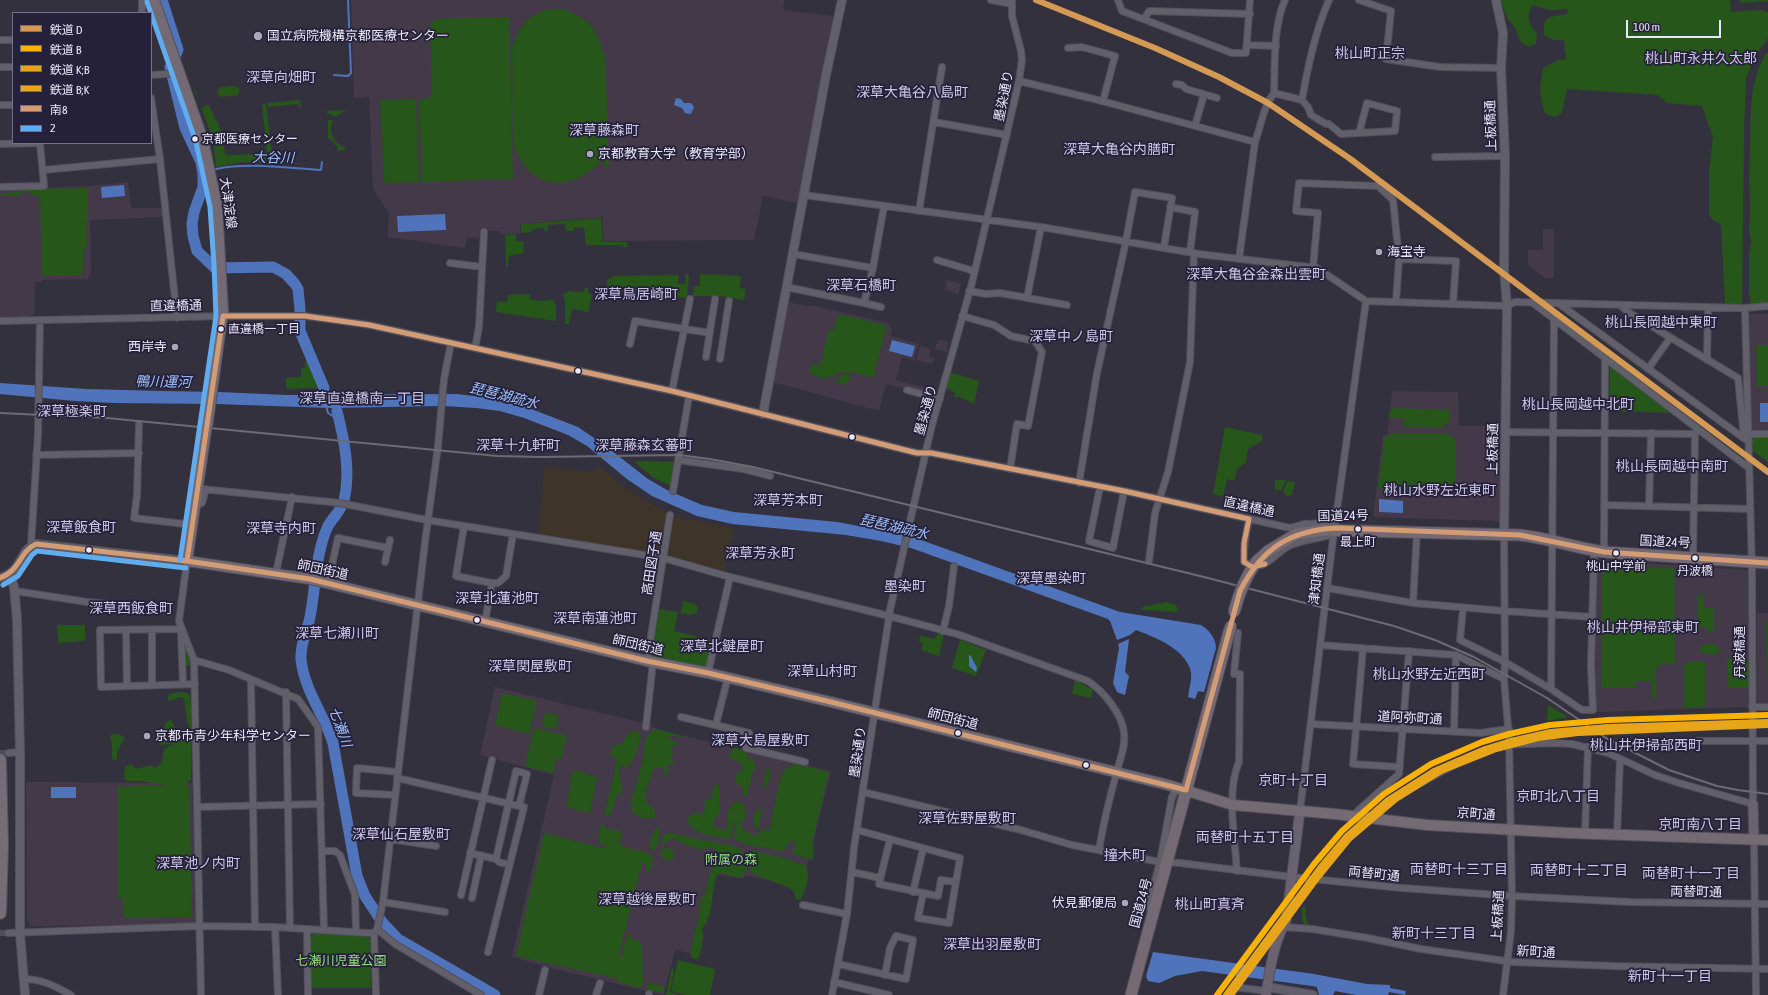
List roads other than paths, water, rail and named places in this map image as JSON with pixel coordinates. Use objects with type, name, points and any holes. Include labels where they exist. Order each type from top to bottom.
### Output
[{"type":"highway","name":"国道24号","points":[[1131,995],[1150,922],[1181,789],[1233,630],[1234,612],[1242,586],[1257,561],[1279,543],[1297,534],[1334,529],[1504,534],[1537,537],[1599,552],[1768,563]]},
{"type":"highway","points":[[0,913],[5,757]]},
{"type":"main road","name":"大津淀線","points":[[154,0],[172,55],[175,72],[203,140],[218,216],[222,268],[223,316],[187,561]]},
{"type":"main road","name":"師団街道","points":[[187,561],[276,573],[328,583],[650,662],[728,677],[1181,789]]},
{"type":"main road","name":"京町通","points":[[1181,789],[1232,805],[1427,824],[1510,830],[1768,840]]},
{"type":"main road","name":"丹波橋通","points":[[1753,804],[1754,840]]},
{"type":"main road","points":[[1267,989],[1269,968],[1275,947],[1286,921],[1300,812]]},
{"type":"street","points":[[142,0],[142,12]]},
{"type":"street","points":[[763,414],[826,75],[842,0]]},
{"type":"street","points":[[991,0],[1012,2]]},
{"type":"street","points":[[1118,0],[1122,11],[1145,18],[1232,53],[1246,53],[1250,0]]},
{"type":"street","points":[[1239,259],[1255,142],[1261,127],[1265,109],[1274,93],[1276,46],[1280,14],[1286,0]]},
{"type":"street","points":[[1302,100],[1310,58],[1322,17],[1329,0]]},
{"type":"street","points":[[1359,0],[1391,11],[1386,59],[1440,67],[1501,68]]},
{"type":"street","name":"上板橋通","points":[[1496,0],[1503,34],[1501,68],[1505,156],[1504,270],[1507,306],[1504,679],[1509,729],[1512,896],[1508,961],[1503,995]]},
{"type":"street","name":"墨染通り","points":[[832,995],[847,914],[857,830],[889,616],[926,454],[987,221],[1019,82],[1021,51],[1012,16],[1012,2]]},
{"type":"street","points":[[1145,18],[1149,11],[1250,14]]},
{"type":"street","points":[[0,40],[12,40]]},
{"type":"street","points":[[1247,45],[1276,46]]},
{"type":"street","points":[[1068,48],[1082,47],[1115,56],[1103,101]]},
{"type":"street","points":[[0,67],[12,67]]},
{"type":"street","points":[[919,211],[942,67]]},
{"type":"street","points":[[152,75],[175,72]]},
{"type":"street","points":[[1019,82],[1103,101],[1255,142]]},
{"type":"street","points":[[1176,84],[1182,85],[1186,89],[1217,98]]},
{"type":"street","points":[[1274,93],[1302,100],[1308,107],[1311,115],[1326,124],[1329,124],[1341,134],[1359,133],[1395,131],[1397,111],[1367,103],[1359,133]]},
{"type":"street","points":[[1195,126],[1204,94]]},
{"type":"street","points":[[0,105],[12,105]]},
{"type":"street","points":[[152,112],[153,126],[160,159],[177,318]]},
{"type":"street","points":[[934,122],[1007,135]]},
{"type":"street","points":[[0,144],[12,144]]},
{"type":"street","points":[[0,187],[44,186],[40,144]]},
{"type":"street","points":[[1435,157],[1505,156]]},
{"type":"street","points":[[43,170],[160,159]]},
{"type":"street","points":[[1313,268],[1318,213],[1296,211],[1299,183],[1378,186],[1393,200],[1399,259],[1396,302]]},
{"type":"street","points":[[1078,483],[1097,373],[1126,241],[1135,192],[1172,198],[1164,247]]},
{"type":"street","points":[[804,195],[987,221],[1041,227],[1192,252],[1313,268],[1327,274],[1366,301],[1507,306],[1515,302],[1745,308],[1768,306]]},
{"type":"street","points":[[864,303],[873,268],[884,206]]},
{"type":"street","points":[[1149,561],[1155,513],[1168,472],[1190,362],[1192,252],[1195,212],[1170,207]]},
{"type":"street","points":[[981,217],[987,221]]},
{"type":"street","points":[[1027,298],[1041,227]]},
{"type":"street","points":[[475,348],[479,326],[484,232]]},
{"type":"street","points":[[793,254],[873,268]]},
{"type":"street","points":[[1399,259],[1456,261],[1453,304]]},
{"type":"street","points":[[937,260],[974,271]]},
{"type":"street","points":[[450,263],[482,267]]},
{"type":"street","points":[[786,287],[881,307]]},
{"type":"street","points":[[969,291],[986,294],[1000,293],[1067,305]]},
{"type":"street","points":[[672,392],[690,299]]},
{"type":"street","points":[[706,358],[714,299]]},
{"type":"street","points":[[720,359],[729,301]]},
{"type":"street","name":"津知橋通","points":[[1300,812],[1334,529],[1366,301]]},
{"type":"street","points":[[1533,303],[1606,359],[1696,432],[1749,468]]},
{"type":"street","points":[[1558,303],[1648,369],[1747,438],[1768,434]]},
{"type":"street","points":[[1620,305],[1628,312],[1670,338],[1738,378],[1747,438]]},
{"type":"street","points":[[1707,360],[1708,307]]},
{"type":"street","name":"丹波橋通","points":[[1745,308],[1747,438],[1752,563],[1753,804]]},
{"type":"street","name":"直違橋通","points":[[0,321],[223,316],[304,316],[369,325],[672,392],[926,454],[931,453],[1124,491],[1290,528],[1304,524],[1329,523],[1334,529]]},
{"type":"street","points":[[962,316],[994,325],[1011,336],[1035,341],[1042,352],[1028,426],[1017,424],[1010,469]]},
{"type":"street","points":[[0,578],[10,574],[17,567],[31,545],[36,455],[40,320]]},
{"type":"street","points":[[1551,689],[1554,320]]},
{"type":"street","points":[[630,344],[635,321],[685,329],[724,331]]},
{"type":"street","points":[[1648,369],[1670,338]]},
{"type":"street","points":[[376,995],[375,930],[383,902],[427,520],[442,407],[442,392],[451,343]]},
{"type":"street","points":[[1463,608],[1460,640],[1505,662],[1551,689],[1582,710],[1593,710],[1591,666],[1592,617],[1604,505],[1606,359]]},
{"type":"street","points":[[907,390],[940,400]]},
{"type":"street","points":[[673,491],[689,396]]},
{"type":"street","points":[[139,424],[138,496],[134,518],[192,525]]},
{"type":"street","points":[[1505,432],[1696,432]]},
{"type":"street","points":[[1693,557],[1696,432]]},
{"type":"street","points":[[1649,506],[1651,433]]},
{"type":"street","points":[[36,455],[139,453]]},
{"type":"street","points":[[678,460],[744,469],[770,476]]},
{"type":"street","points":[[1100,487],[1089,541],[1113,548],[1124,491]]},
{"type":"street","points":[[195,506],[202,503],[204,489],[292,497],[343,503],[427,520],[663,558],[730,577],[957,634],[1088,681],[1096,686],[1119,716],[1124,733],[1124,748],[1116,773],[1099,850]]},
{"type":"street","points":[[276,573],[292,497]]},
{"type":"street","points":[[1604,505],[1750,509]]},
{"type":"street","name":"高田図子通","points":[[646,727],[650,662],[670,515]]},
{"type":"street","points":[[1249,519],[1244,543],[1244,562],[1252,567],[1266,564],[1290,546],[1330,535],[1334,529]]},
{"type":"street","points":[[464,526],[456,576],[492,583],[498,583],[506,576],[513,534]]},
{"type":"street","points":[[1412,603],[1417,531]]},
{"type":"street","points":[[328,583],[338,538],[388,548]]},
{"type":"street","points":[[385,562],[390,540]]},
{"type":"street","name":"師団街道","points":[[31,545],[42,544],[187,561]]},
{"type":"street","points":[[187,561],[179,621],[194,660],[198,926],[201,995]]},
{"type":"street","points":[[943,631],[949,606],[954,566]]},
{"type":"street","points":[[10,574],[15,591],[17,619],[20,752],[20,933],[25,995]]},
{"type":"street","points":[[708,673],[730,577]]},
{"type":"street","points":[[485,622],[492,583]]},
{"type":"street","points":[[1327,588],[1412,603],[1592,617]]},
{"type":"street","points":[[15,591],[87,602],[127,606]]},
{"type":"street","points":[[182,629],[100,630],[101,687],[195,684]]},
{"type":"street","points":[[182,629],[183,684]]},
{"type":"street","points":[[126,630],[127,686]]},
{"type":"street","points":[[152,630],[152,685]]},
{"type":"street","points":[[1233,630],[1234,674],[1240,674],[1238,762],[1234,772],[1232,805],[1237,871]]},
{"type":"street","points":[[1320,645],[1456,655],[1504,679]]},
{"type":"street","points":[[1363,648],[1353,764],[1400,768]]},
{"type":"street","points":[[1352,816],[1400,774],[1409,652]]},
{"type":"street","points":[[1454,731],[1456,655]]},
{"type":"street","points":[[194,660],[229,670],[251,680],[286,692],[298,699],[318,727],[323,851],[324,930]]},
{"type":"street","points":[[716,724],[728,677]]},
{"type":"street","points":[[251,680],[255,927]]},
{"type":"street","points":[[286,692],[290,928]]},
{"type":"street","points":[[1752,708],[1768,707]]},
{"type":"street","points":[[681,717],[716,724],[749,733],[746,748],[805,762]]},
{"type":"street","name":"道阿弥町通","points":[[1311,724],[1480,733],[1509,729]]},
{"type":"street","points":[[1665,741],[1768,741]]},
{"type":"street","points":[[1415,786],[1438,772],[1469,757],[1501,745],[1552,743],[1588,747],[1608,753],[1620,760],[1679,783],[1753,804]]},
{"type":"street","points":[[1585,833],[1588,747]]},
{"type":"street","points":[[5,757],[20,752]]},
{"type":"street","points":[[461,895],[492,760]]},
{"type":"street","points":[[1617,834],[1620,760]]},
{"type":"street","points":[[395,795],[356,793],[357,768],[397,775],[524,807],[488,952]]},
{"type":"street","points":[[496,859],[516,771],[527,774],[519,806]]},
{"type":"street","name":"両替町通","points":[[863,792],[1006,826],[1072,845],[1163,862],[1402,888],[1512,896],[1630,902],[1768,904]]},
{"type":"street","points":[[197,807],[321,804]]},
{"type":"street","points":[[857,830],[960,858],[949,923],[918,918],[923,894]]},
{"type":"street","points":[[390,839],[436,846]]},
{"type":"street","points":[[890,839],[878,884],[938,896],[940,880],[956,882]]},
{"type":"street","name":"丹波橋通","points":[[1754,840],[1756,995]]},
{"type":"street","points":[[913,892],[923,848]]},
{"type":"street","points":[[323,851],[335,851],[340,855],[355,895],[356,932]]},
{"type":"street","points":[[470,853],[496,859],[499,862],[510,865]]},
{"type":"street","points":[[472,898],[481,856]]},
{"type":"street","points":[[852,872],[880,878]]},
{"type":"street","points":[[383,902],[445,912]]},
{"type":"street","points":[[803,905],[847,914]]},
{"type":"street","points":[[8,933],[198,926],[275,927],[356,932],[375,930],[395,944],[470,987],[481,995]]},
{"type":"street","points":[[275,927],[278,995]]},
{"type":"street","name":"新町通","points":[[1283,927],[1312,929],[1368,938],[1421,949],[1508,961],[1611,966],[1768,969]]},
{"type":"street","points":[[306,929],[308,995]]},
{"type":"street","points":[[838,964],[885,975],[906,979],[913,940],[896,936],[890,948],[885,975]]},
{"type":"street","points":[[538,995],[545,970]]},
{"type":"street","points":[[23,979],[36,979],[72,995]]},
{"type":"street","points":[[834,982],[868,992],[889,995]]},
{"type":"street","points":[[596,995],[600,983]]},
{"type":"street","points":[[468,995],[470,987]]},
{"type":"street","points":[[1228,995],[1234,987],[1267,989],[1313,995]]},
{"type":"water","points":[[676,98],[681,99],[684,103],[691,103],[694,107],[691,114],[685,113],[682,108],[674,105]]},
{"type":"water","points":[[124,185],[125,196],[102,198],[101,187]]},
{"type":"water","points":[[445,214],[446,230],[398,232],[397,216]]},
{"type":"water","points":[[892,340],[915,346],[912,357],[889,351]]},
{"type":"water","points":[[0,383],[86,389],[287,395],[457,394],[490,398],[521,405],[578,427],[607,447],[648,479],[667,490],[702,505],[734,512],[837,522],[913,537],[1120,612],[1201,625],[1212,635],[1216,648],[1204,692],[1198,691],[1195,699],[1188,697],[1191,673],[1185,659],[1173,648],[1151,636],[1136,630],[1130,635],[1117,640],[1108,619],[911,548],[846,535],[732,524],[697,516],[652,496],[627,479],[587,446],[568,435],[524,418],[500,411],[444,406],[329,408],[75,401],[0,394]]},
{"type":"water","points":[[1760,403],[1768,403],[1768,422],[1760,422]]},
{"type":"water","points":[[1379,499],[1403,501],[1403,513],[1379,512]]},
{"type":"water","points":[[1129,639],[1125,672],[1129,676],[1125,695],[1117,692],[1113,683],[1119,648],[1118,644]]},
{"type":"water","points":[[969,655],[977,668],[976,672],[969,666]]},
{"type":"water","points":[[51,787],[76,787],[76,798],[51,798]]},
{"type":"water","points":[[1153,952],[1314,974],[1367,984],[1390,985],[1390,988],[1406,991],[1405,995],[1389,992],[1388,995],[1356,995],[1335,991],[1333,995],[1319,995],[1317,987],[1202,971],[1175,976],[1159,983],[1148,981],[1146,976]]},
{"type":"waterway","name":"七瀬川","points":[[162,0],[178,50],[170,67],[185,128],[201,162],[203,174],[203,187],[194,212],[192,224],[193,236],[197,251],[215,268],[273,267],[286,274],[298,289],[300,331],[324,388]]},
{"type":"waterway","name":"大谷川","points":[[334,75],[348,76],[351,73],[348,0]]},
{"type":"waterway","name":"大谷川","points":[[216,169],[255,166],[321,170],[322,162]]},
{"type":"waterway","points":[[326,406],[328,413],[339,420]]},
{"type":"waterway","name":"七瀬川","points":[[337,411],[346,455],[346,489],[343,504],[328,526],[321,548],[316,571],[312,606],[303,643],[301,659],[310,692],[333,743],[357,876],[365,896],[382,922],[398,939],[495,995]]},
{"type":"tunnel","points":[[0,753],[9,753]]},
{"type":"tunnel","points":[[0,933],[8,933]]},
{"type":"railway","points":[[0,413],[107,418],[497,456],[540,457],[679,455],[753,467],[1204,577],[1394,626],[1435,640],[1474,657],[1547,698],[1606,738],[1669,770],[1717,786],[1768,794]]},
{"type":"rail line","name":"D","points":[[1036,0],[1155,48],[1219,77],[1268,103],[1349,158],[1768,472]]},
{"type":"rail line","name":"B","points":[[1217,995],[1314,864],[1342,831],[1384,794],[1431,764],[1482,742],[1509,734],[1550,725],[1608,720],[1768,715]]},
{"type":"rail line","name":"K;B","points":[[1226,995],[1320,868],[1347,836],[1388,800],[1434,771],[1485,749],[1511,741],[1551,732],[1608,727],[1768,722]]},
{"type":"rail line","name":"B;K","points":[[1231,995],[1318,877],[1349,839],[1396,799],[1441,771],[1496,749],[1538,738],[1578,733],[1768,725]]},
{"type":"place","name":"国立病院機構京都医療センター","points":[[258,36]]},
{"type":"place","name":"京都医療センター","points":[[195,139]]},
{"type":"place","name":"京都教育大学（教育学部）","points":[[590,154]]},
{"type":"place","name":"海宝寺","points":[[1379,252]]},
{"type":"place","name":"直違橋一丁目","points":[[221,329]]},
{"type":"place","name":"西岸寺","points":[[175,347]]},
{"type":"place","name":"最上町","points":[[1358,529]]},
{"type":"place","name":"桃山中学前","points":[[1616,553]]},
{"type":"place","name":"丹波橋","points":[[1695,558]]},
{"type":"place","name":"京都市青少年科学センター","points":[[147,736]]},
{"type":"place","name":"伏見郵便局","points":[[1125,903]]},
{"type":"district","name":"桃山町正宗","points":[[1370,54]]},
{"type":"district","name":"桃山町永井久太郎","points":[[1701,59]]},
{"type":"district","name":"深草向畑町","points":[[281,78]]},
{"type":"district","name":"深草大亀谷八島町","points":[[912,93]]},
{"type":"district","name":"深草藤森町","points":[[604,131]]},
{"type":"district","name":"深草大亀谷内膳町","points":[[1119,150]]},
{"type":"district","name":"深草大亀谷金森出雲町","points":[[1256,275]]},
{"type":"district","name":"深草石橋町","points":[[861,286]]},
{"type":"district","name":"深草鳥居崎町","points":[[636,295]]},
{"type":"district","name":"桃山長岡越中東町","points":[[1661,323]]},
{"type":"district","name":"深草中ノ島町","points":[[1071,337]]},
{"type":"district","name":"深草直違橋南一丁目","points":[[362,399]]},
{"type":"district","name":"桃山長岡越中北町","points":[[1578,405]]},
{"type":"district","name":"深草極楽町","points":[[72,412]]},
{"type":"district","name":"深草十九軒町","points":[[518,446]]},
{"type":"district","name":"深草藤森玄蕃町","points":[[644,446]]},
{"type":"district","name":"桃山長岡越中南町","points":[[1672,467]]},
{"type":"district","name":"桃山水野左近東町","points":[[1440,491]]},
{"type":"district","name":"深草芳本町","points":[[788,501]]},
{"type":"district","name":"深草飯食町","points":[[81,528]]},
{"type":"district","name":"深草寺内町","points":[[281,529]]},
{"type":"district","name":"深草芳永町","points":[[760,554]]},
{"type":"district","name":"深草墨染町","points":[[1051,579]]},
{"type":"district","name":"墨染町","points":[[905,587]]},
{"type":"district","name":"深草北蓮池町","points":[[497,599]]},
{"type":"district","name":"深草西飯食町","points":[[131,609]]},
{"type":"district","name":"深草南蓮池町","points":[[595,619]]},
{"type":"district","name":"桃山井伊掃部東町","points":[[1643,628]]},
{"type":"district","name":"深草七瀬川町","points":[[337,634]]},
{"type":"district","name":"深草北鍵屋町","points":[[722,647]]},
{"type":"district","name":"深草関屋敷町","points":[[530,667]]},
{"type":"district","name":"深草山村町","points":[[822,672]]},
{"type":"district","name":"桃山水野左近西町","points":[[1429,675]]},
{"type":"district","name":"深草大島屋敷町","points":[[760,741]]},
{"type":"district","name":"桃山井伊掃部西町","points":[[1646,746]]},
{"type":"district","name":"京町十丁目","points":[[1293,781]]},
{"type":"district","name":"京町北八丁目","points":[[1558,797]]},
{"type":"district","name":"深草佐野屋敷町","points":[[967,819]]},
{"type":"district","name":"京町南八丁目","points":[[1700,825]]},
{"type":"district","name":"深草仙石屋敷町","points":[[401,835]]},
{"type":"district","name":"両替町十五丁目","points":[[1245,838]]},
{"type":"district","name":"撞木町","points":[[1125,856]]},
{"type":"district","name":"深草池ノ内町","points":[[198,864]]},
{"type":"district","name":"両替町十三丁目","points":[[1459,870]]},
{"type":"district","name":"両替町十二丁目","points":[[1579,871]]},
{"type":"district","name":"両替町十一丁目","points":[[1691,874]]},
{"type":"district","name":"深草越後屋敷町","points":[[647,900]]},
{"type":"district","name":"桃山町真斉","points":[[1210,905]]},
{"type":"district","name":"新町十三丁目","points":[[1434,934]]},
{"type":"district","name":"深草出羽屋敷町","points":[[992,945]]},
{"type":"district","name":"新町十一丁目","points":[[1670,977]]},
{"type":"water label","name":"鴨川運河","points":[[163,382]]},
{"type":"water label","name":"琵琶湖疏水","points":[[504,396]]},
{"type":"water label","name":"琵琶湖疏水","points":[[894,527]]},
{"type":"park label","name":"附属の森","points":[[731,860]]},
{"type":"park label","name":"七瀬川児童公園","points":[[341,961]]}]
